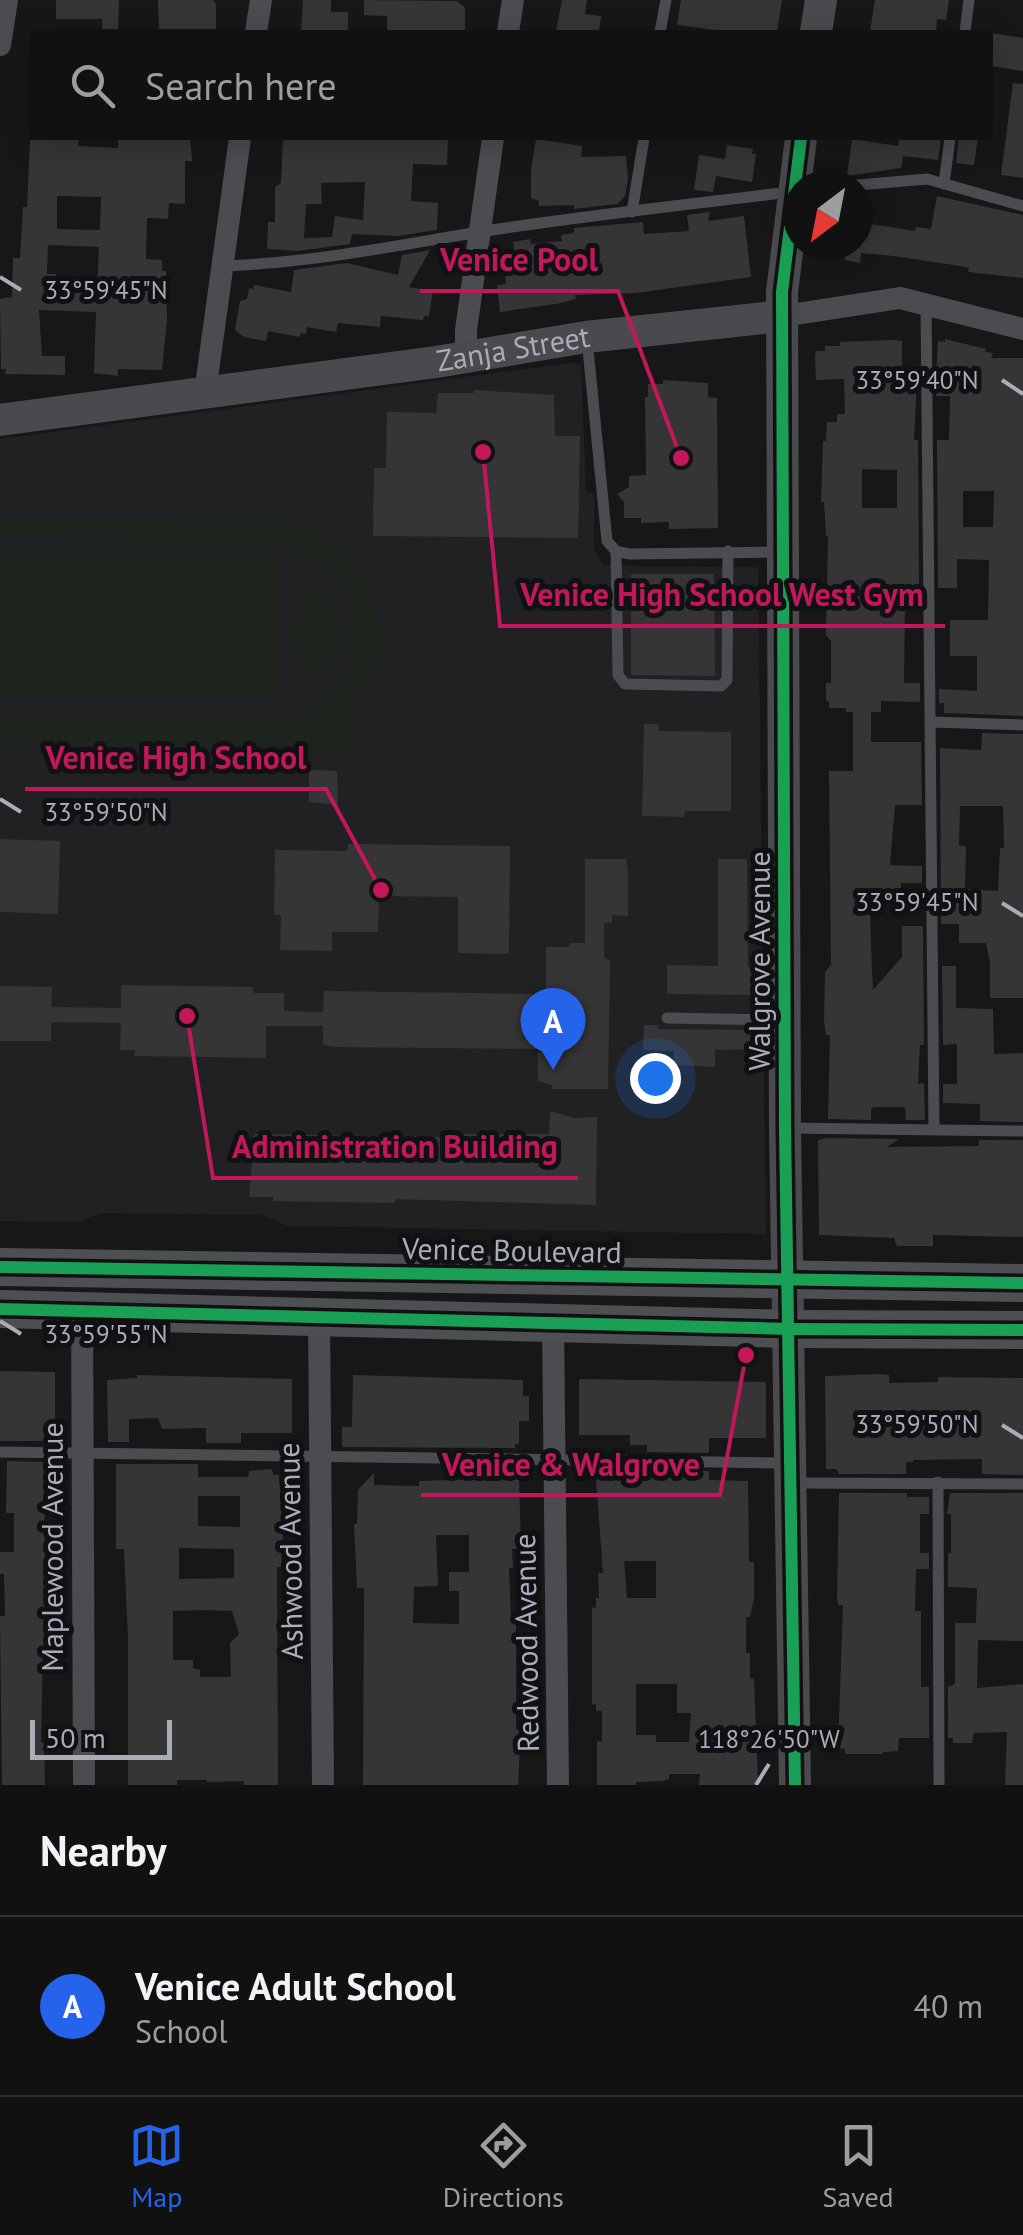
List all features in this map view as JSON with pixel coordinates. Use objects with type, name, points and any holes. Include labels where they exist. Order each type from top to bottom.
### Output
[{"type":"main road","name":"Venice Boulevard","points":[[0,1268],[1023,1284]]},
{"type":"main road","points":[[0,1309],[789,1329],[1023,1330]]},
{"type":"street","points":[[0,46],[7,0]]},
{"type":"street","points":[[256,30],[261,0]]},
{"type":"street","points":[[508,30],[513,0]]},
{"type":"street","points":[[816,30],[820,0]]},
{"type":"street","points":[[205,393],[240,140]]},
{"type":"street","points":[[466,357],[466,330],[493,140]]},
{"type":"street","name":"Walgrove Avenue","points":[[798,170],[801,140]]},
{"type":"street","name":"Walgrove Avenue","points":[[789,260],[783,316],[785,1128],[795,1785]]},
{"type":"street","name":"Zanja Street","points":[[0,420],[586,337],[783,316],[900,298],[1023,328]]},
{"type":"street","name":"Maplewood Avenue","points":[[82,1310],[84,1785]]},
{"type":"street","name":"Ashwood Avenue","points":[[319,1316],[323,1785]]},
{"type":"street","name":"Redwood Avenue","points":[[553,1321],[558,1785]]},
{"type":"lane","points":[[660,30],[666,0]]},
{"type":"lane","points":[[964,30],[969,0]]},
{"type":"lane","points":[[632,212],[644,140]]},
{"type":"lane","points":[[944,184],[950,140]]},
{"type":"lane","points":[[873,184],[927,179],[1023,206]]},
{"type":"lane","points":[[220,266],[340,257],[479,232],[783,193]]},
{"type":"lane","points":[[926,303],[934,1129]]},
{"type":"lane","points":[[586,337],[607,541],[616,550],[629,554],[785,552]]},
{"type":"lane","points":[[616,550],[618,675],[625,684],[721,686],[728,680],[728,551]]},
{"type":"lane","points":[[931,722],[1023,724]]},
{"type":"lane","points":[[668,1018],[785,1020]]},
{"type":"lane","points":[[785,1128],[1023,1131]]},
{"type":"lane","points":[[0,1452],[555,1460],[1023,1484]]},
{"type":"lane","points":[[938,1482],[940,1785]]},
{"type":"shaded area","points":[[571,363],[581,365],[586,492],[594,494],[594,550],[604,566],[758,567],[766,1234],[288,1226],[261,1215],[102,1213],[77,1222],[0,1221],[0,439]]},
{"type":"shaded area","points":[[0,515],[285,518],[326,540],[344,554],[371,590],[381,633],[377,666],[351,713],[351,752],[0,745],[0,720],[282,722],[319,706],[337,687],[352,652],[354,633],[347,595],[337,578],[324,564],[296,550],[266,543],[0,539]]},
{"type":"shaded area","points":[[0,552],[275,552],[275,700],[0,700]]},
{"type":"shaded area","points":[[301,590],[320,596],[333,607],[344,635],[333,663],[300,679],[300,646],[288,645],[288,624],[300,623]]},
{"type":"building","points":[[56,0],[119,0],[118,29],[102,29],[102,19],[56,19]]},
{"type":"building","points":[[158,0],[213,0],[216,29],[159,29]]},
{"type":"building","points":[[303,0],[331,0],[331,12],[348,12],[348,30],[301,30]]},
{"type":"building","points":[[364,0],[457,1],[465,8],[465,30],[387,30],[387,16],[364,15]]},
{"type":"building","points":[[562,0],[587,0],[585,14],[601,16],[599,30],[556,30]]},
{"type":"building","points":[[681,0],[782,0],[777,30],[715,30],[677,25]]},
{"type":"building","points":[[875,0],[949,0],[946,20],[937,19],[936,30],[870,30]]},
{"type":"building","points":[[993,33],[1023,38],[1023,71],[993,66]]},
{"type":"building","points":[[1013,83],[1023,84],[1023,178],[1001,175]]},
{"type":"building","points":[[30,138],[79,140],[78,146],[118,148],[118,140],[190,140],[192,161],[185,161],[185,204],[169,203],[168,219],[147,218],[146,259],[162,260],[162,271],[166,271],[162,370],[118,369],[118,376],[94,373],[96,312],[39,310],[42,356],[65,356],[65,375],[5,374],[6,369],[1,369],[0,299],[12,297],[13,258],[20,258],[23,207],[27,207]],"holes":[[[57,196],[101,197],[100,230],[57,229]],[[48,245],[99,247],[97,292],[56,291],[56,274],[47,274]]]},
{"type":"building","points":[[283,140],[448,140],[447,165],[413,164],[411,201],[438,203],[437,230],[397,236],[352,234],[350,244],[298,251],[267,249],[268,222],[275,222],[275,187],[281,183]],"holes":[[[365,182],[363,220],[335,216],[332,237],[304,238],[306,204],[322,204],[321,183]]]},
{"type":"building","points":[[536,140],[582,146],[581,157],[626,156],[625,196],[617,204],[574,209],[574,205],[539,206],[539,201],[531,198]]},
{"type":"building","points":[[852,140],[898,146],[899,140],[941,140],[938,160],[903,156],[901,168],[873,172],[848,170]]},
{"type":"building","points":[[959,140],[978,140],[974,165],[956,163]]},
{"type":"building","points":[[727,145],[753,149],[752,154],[756,154],[752,182],[716,176],[713,192],[694,190],[699,155],[725,159]]},
{"type":"building","points":[[937,196],[1023,215],[1023,278],[873,254],[873,224],[915,231],[916,227],[931,229]]},
{"type":"building","points":[[710,212],[708,221],[744,216],[751,277],[636,293],[575,295],[576,299],[562,303],[500,312],[497,285],[506,284],[505,273],[518,271],[513,242],[562,241],[561,235],[574,233],[574,228],[643,222],[644,234],[689,231],[687,215]]},
{"type":"building","points":[[430,250],[409,287],[433,291],[429,316],[423,320],[381,316],[380,327],[338,323],[336,332],[307,327],[306,334],[301,333],[300,337],[268,331],[266,341],[244,337],[235,330],[240,301],[247,299],[249,288],[254,285],[291,292],[294,270],[347,263],[398,275],[402,255]]},
{"type":"building","points":[[902,341],[902,376],[917,376],[914,440],[918,440],[919,588],[918,599],[905,599],[904,683],[920,683],[920,702],[881,701],[881,712],[871,712],[871,742],[921,742],[922,805],[895,805],[890,865],[922,866],[922,883],[901,883],[901,903],[870,903],[873,990],[902,957],[902,926],[923,926],[924,1045],[920,1045],[918,1084],[924,1083],[925,1120],[906,1120],[905,1107],[874,1107],[871,1120],[828,1119],[830,1035],[826,1035],[824,1020],[825,972],[831,965],[829,771],[853,771],[853,712],[829,708],[826,701],[826,683],[831,683],[831,641],[826,635],[828,536],[821,502],[823,441],[827,422],[837,422],[837,414],[845,414],[844,379],[816,380],[815,356],[816,351],[825,351],[825,346],[840,346],[840,342]],"holes":[[[862,469],[897,470],[897,508],[862,508]]]},
{"type":"building","points":[[938,341],[986,349],[985,352],[993,353],[991,358],[1023,358],[1023,716],[944,713],[944,703],[939,703],[939,689],[977,691],[977,656],[950,656],[950,620],[988,620],[989,560],[957,559],[957,588],[938,588],[937,440],[949,440],[950,396],[936,396],[936,376]],"holes":[[[963,491],[994,491],[993,527],[963,527]]]},
{"type":"building","points":[[663,380],[708,383],[708,397],[717,398],[718,528],[669,529],[669,522],[641,523],[641,518],[624,518],[624,502],[617,494],[629,487],[629,476],[646,475],[648,384],[663,384]]},
{"type":"building","points":[[474,390],[554,395],[555,436],[580,436],[578,538],[373,536],[374,468],[386,468],[387,412],[436,413],[438,393]]},
{"type":"building","points":[[631,574],[714,574],[715,676],[631,675]]},
{"type":"building","points":[[644,724],[659,724],[658,731],[731,732],[731,811],[685,811],[684,817],[642,816]]},
{"type":"building","points":[[982,733],[1023,734],[1023,998],[990,998],[986,943],[959,943],[959,924],[941,924],[940,748],[981,750]],"holes":[[[960,806],[1003,806],[1004,848],[1000,848],[998,891],[965,889],[966,846],[959,846]]]},
{"type":"building","points":[[309,770],[337,771],[338,805],[309,802]]},
{"type":"building","points":[[0,839],[60,841],[58,914],[0,912]]},
{"type":"building","points":[[348,844],[510,846],[509,954],[458,953],[458,897],[379,896],[378,932],[332,932],[332,951],[280,950],[281,915],[274,915],[275,850],[347,851]]},
{"type":"building","points":[[585,859],[626,859],[628,873],[628,916],[612,915],[612,923],[604,923],[604,957],[610,961],[608,1089],[552,1089],[552,1085],[538,1081],[538,1049],[337,1047],[323,1045],[323,1026],[266,1026],[266,1058],[134,1056],[135,1050],[120,1050],[121,1023],[51,1022],[51,1041],[0,1041],[0,986],[52,987],[51,1007],[121,1008],[121,985],[253,987],[253,993],[284,993],[284,1011],[323,1012],[324,991],[546,994],[546,947],[585,943]]},
{"type":"building","points":[[718,859],[747,859],[752,995],[667,994],[667,965],[718,966]]},
{"type":"building","points":[[942,966],[956,966],[956,1008],[993,1009],[994,1054],[1023,1053],[1023,1122],[980,1121],[980,1104],[943,1103],[943,1084],[957,1084],[957,1044],[943,1045]]},
{"type":"building","points":[[644,1025],[659,1025],[658,1029],[756,1030],[756,1049],[715,1050],[715,1067],[673,1065],[674,1051],[643,1050]]},
{"type":"building","points":[[550,1111],[574,1118],[597,1117],[596,1205],[395,1199],[395,1203],[273,1201],[273,1197],[249,1197],[254,1134],[549,1134]]},
{"type":"building","points":[[899,1139],[887,1147],[979,1146],[979,1140],[1023,1140],[1023,1237],[933,1235],[933,1246],[897,1246],[894,1238],[819,1235],[818,1140]]},
{"type":"building","points":[[0,1371],[55,1372],[55,1441],[0,1441]]},
{"type":"building","points":[[137,1375],[292,1379],[292,1433],[241,1433],[241,1443],[206,1443],[206,1428],[162,1429],[158,1418],[129,1419],[129,1442],[108,1442],[107,1380]]},
{"type":"building","points":[[353,1375],[523,1380],[523,1396],[529,1396],[529,1421],[519,1421],[519,1444],[515,1448],[342,1447],[342,1427],[352,1427]]},
{"type":"building","points":[[889,1375],[889,1383],[938,1382],[938,1377],[1023,1378],[1023,1475],[982,1474],[982,1459],[913,1460],[906,1462],[906,1474],[839,1474],[836,1469],[826,1469],[825,1376]]},
{"type":"building","points":[[579,1379],[766,1382],[766,1438],[709,1438],[709,1453],[647,1452],[647,1445],[630,1445],[630,1435],[579,1435]]},
{"type":"building","points":[[7,1461],[44,1462],[46,1651],[41,1743],[45,1785],[2,1785],[0,1616],[5,1616],[0,1552],[14,1552],[14,1513],[6,1513]]},
{"type":"building","points":[[116,1464],[198,1464],[198,1477],[248,1477],[249,1471],[271,1469],[279,1475],[283,1533],[281,1567],[277,1567],[278,1785],[177,1780],[177,1785],[128,1785],[124,1549],[116,1549]],"holes":[[[198,1496],[240,1496],[240,1527],[198,1526]],[[179,1548],[234,1549],[234,1578],[179,1579]],[[173,1611],[232,1611],[239,1634],[230,1643],[231,1677],[200,1677],[200,1670],[193,1668],[193,1660],[173,1660]]]},
{"type":"building","points":[[648,1470],[709,1471],[709,1480],[748,1481],[749,1562],[754,1562],[754,1599],[750,1617],[746,1617],[746,1653],[750,1653],[750,1679],[754,1678],[758,1785],[699,1785],[700,1774],[669,1774],[669,1779],[663,1781],[597,1785],[602,1711],[596,1711],[592,1704],[592,1608],[599,1598],[598,1573],[603,1573],[596,1479],[648,1479]],"holes":[[[624,1561],[656,1561],[656,1598],[627,1598]],[[636,1684],[677,1684],[677,1713],[691,1713],[689,1742],[656,1742],[656,1735],[636,1735]]]},
{"type":"building","points":[[374,1473],[374,1485],[419,1486],[419,1481],[519,1478],[521,1549],[512,1549],[513,1568],[509,1568],[511,1617],[516,1617],[516,1728],[521,1734],[518,1785],[363,1785],[364,1588],[357,1588],[354,1524],[358,1490]],"holes":[[[436,1535],[469,1535],[469,1572],[449,1572],[449,1591],[459,1591],[459,1624],[413,1623],[414,1587],[438,1586]]]},
{"type":"building","points":[[839,1493],[907,1493],[907,1497],[929,1497],[929,1514],[920,1514],[920,1553],[929,1553],[929,1569],[916,1569],[915,1611],[921,1611],[921,1687],[929,1687],[929,1738],[899,1738],[898,1751],[883,1754],[845,1754],[845,1749],[838,1748],[843,1605],[838,1605],[837,1597]]},
{"type":"building","points":[[950,1493],[1023,1493],[1023,1641],[978,1640],[977,1688],[1023,1684],[1023,1785],[1005,1785],[1007,1732],[974,1733],[972,1743],[953,1743],[953,1738],[948,1738],[948,1687],[955,1684],[955,1623],[976,1623],[977,1588],[948,1587]]},
{"type":"cycle path","points":[[795,1785],[785,1128],[782,292],[801,140]]},
{"type":"cycle path","points":[[0,1267],[1023,1283]]},
{"type":"cycle path","points":[[0,1309],[789,1329],[1023,1330]]},
{"type":"place","name":"Venice High School West Gym","points":[[483,452]]},
{"type":"place","name":"Venice Pool","points":[[681,458]]},
{"type":"place","name":"Venice High School","points":[[381,890]]},
{"type":"place","name":"Administration Building","points":[[187,1016]]},
{"type":"place","name":"Venice Adult School","points":[[553,1070]]},
{"type":"place","name":"Venice & Walgrove","points":[[746,1355]]}]
